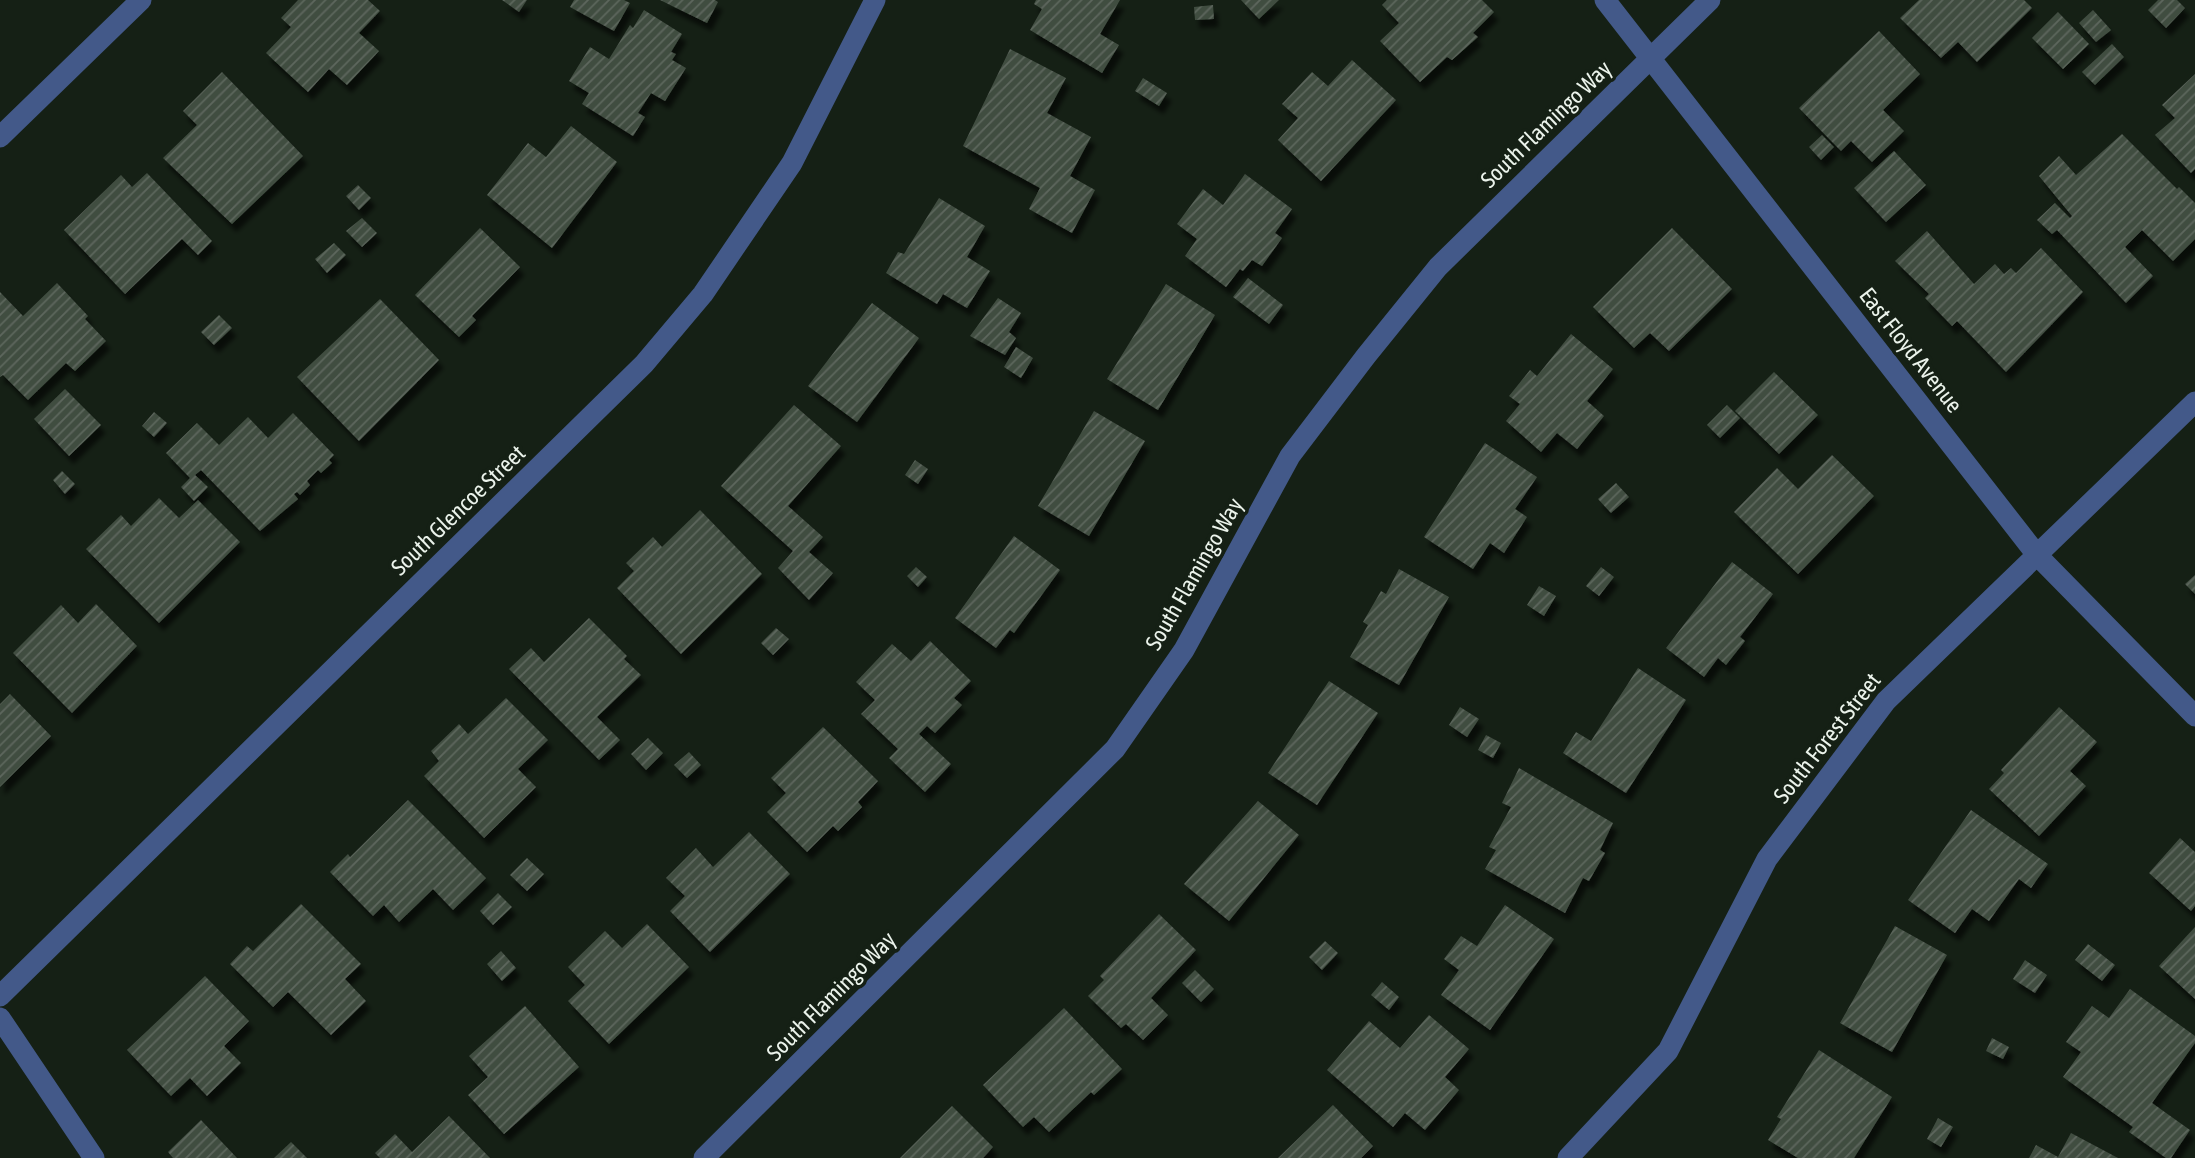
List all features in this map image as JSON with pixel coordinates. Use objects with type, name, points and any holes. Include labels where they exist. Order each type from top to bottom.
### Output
[{"type":"street","points":[[0,137],[141,0]]},
{"type":"street","name":"South Glencoe Street","points":[[0,996],[644,364],[703,294],[792,163],[875,0]]},
{"type":"street","name":"East Floyd Avenue","points":[[1605,0],[2037,555],[2195,716]]},
{"type":"street","name":"South Flamingo Way","points":[[704,1158],[1115,749],[1184,650],[1290,456],[1366,356],[1438,267],[1710,0]]},
{"type":"street","name":"South Forest Street","points":[[1567,1158],[1668,1051],[1768,859],[1886,701],[2195,402]]},
{"type":"street","points":[[0,1018],[94,1158]]},
{"type":"building","points":[[298,0],[368,0],[380,11],[359,33],[379,51],[347,85],[329,69],[308,92],[266,53],[291,27],[281,18]]},
{"type":"building","points":[[502,0],[527,0],[519,12]]},
{"type":"building","points":[[574,0],[624,0],[630,3],[614,31],[570,7]]},
{"type":"building","points":[[660,0],[715,0],[718,2],[707,23]]},
{"type":"building","points":[[1036,0],[1120,0],[1100,34],[1119,45],[1102,73],[1030,30],[1042,9],[1034,4]]},
{"type":"building","points":[[1241,0],[1279,0],[1259,19]]},
{"type":"building","points":[[1387,0],[1482,0],[1494,12],[1473,33],[1478,37],[1452,60],[1447,57],[1420,82],[1380,41],[1399,23],[1382,5]]},
{"type":"building","points":[[1919,0],[2024,0],[2032,8],[1977,62],[1958,42],[1941,58],[1900,18]]},
{"type":"building","points":[[2158,0],[2177,0],[2185,8],[2166,28],[2148,10]]},
{"type":"building","points":[[1213,5],[1214,19],[1195,20],[1194,7]]},
{"type":"building","points":[[644,10],[682,34],[671,52],[676,54],[672,60],[686,68],[665,101],[651,93],[638,113],[645,117],[633,136],[582,104],[589,93],[569,81],[590,47],[609,59],[630,25],[633,28]]},
{"type":"building","points":[[2093,10],[2111,30],[2096,42],[2079,23]]},
{"type":"building","points":[[2058,12],[2089,44],[2063,69],[2032,38]]},
{"type":"building","points":[[1879,31],[1920,74],[1883,110],[1904,131],[1872,162],[1851,141],[1841,151],[1799,108]]},
{"type":"building","points":[[2112,44],[2124,57],[2095,85],[2082,72]]},
{"type":"building","points":[[1010,49],[1066,78],[1047,113],[1091,137],[1070,176],[1095,190],[1072,233],[1029,209],[1040,188],[963,146]]},
{"type":"building","points":[[1352,60],[1396,100],[1321,181],[1278,140],[1298,118],[1282,104],[1312,72],[1328,86]]},
{"type":"building","points":[[222,72],[303,156],[232,224],[163,158],[197,125],[183,111]]},
{"type":"building","points":[[2195,74],[2195,169],[2191,173],[2155,135],[2175,118],[2162,105]]},
{"type":"building","points":[[1143,78],[1167,93],[1159,106],[1135,91]]},
{"type":"building","points":[[571,126],[617,162],[552,248],[487,195],[528,143],[546,157]]},
{"type":"building","points":[[2122,134],[2177,189],[2179,187],[2195,203],[2195,239],[2173,261],[2142,230],[2125,247],[2153,276],[2126,303],[2057,230],[2052,234],[2037,220],[2055,203],[2070,218],[2072,216],[2039,176],[2059,156],[2076,175]]},
{"type":"building","points":[[1822,135],[1834,147],[1821,160],[1809,147]]},
{"type":"building","points":[[1894,151],[1926,185],[1886,222],[1854,188]]},
{"type":"building","points":[[147,173],[212,241],[198,255],[182,239],[125,294],[64,230],[121,175],[132,187]]},
{"type":"building","points":[[1245,174],[1292,209],[1275,233],[1282,238],[1262,266],[1252,260],[1243,271],[1240,269],[1226,287],[1185,256],[1197,239],[1177,224],[1203,189],[1223,205]]},
{"type":"building","points":[[358,185],[371,198],[359,210],[346,196]]},
{"type":"building","points":[[939,198],[985,226],[967,257],[990,271],[967,308],[943,294],[937,304],[886,273],[898,252],[904,254]]},
{"type":"building","points":[[362,218],[377,233],[362,247],[346,231]]},
{"type":"building","points":[[480,228],[520,267],[472,316],[476,320],[459,337],[415,295]]},
{"type":"building","points":[[1672,228],[1732,289],[1669,351],[1650,333],[1634,348],[1593,307]]},
{"type":"building","points":[[1927,231],[1974,284],[1995,264],[2004,274],[2011,268],[2016,273],[2041,248],[2083,292],[2006,372],[1957,321],[1952,326],[1925,298],[1929,294],[1895,261]]},
{"type":"building","points":[[334,243],[346,255],[327,273],[315,259]]},
{"type":"building","points":[[1248,278],[1283,305],[1269,324],[1233,297]]},
{"type":"building","points":[[57,283],[88,316],[85,319],[106,341],[75,371],[66,363],[28,400],[3,375],[0,377],[0,292],[23,316]]},
{"type":"building","points":[[1166,284],[1215,315],[1158,410],[1107,379]]},
{"type":"building","points":[[998,298],[1021,313],[1009,332],[1016,338],[1005,355],[970,336]]},
{"type":"building","points":[[380,299],[439,360],[359,441],[297,377]]},
{"type":"building","points":[[872,303],[919,338],[857,422],[808,386]]},
{"type":"building","points":[[219,315],[232,328],[214,345],[201,332]]},
{"type":"building","points":[[1571,334],[1613,369],[1587,401],[1604,416],[1577,449],[1557,433],[1541,452],[1506,421],[1520,404],[1509,396],[1530,370],[1537,376]]},
{"type":"building","points":[[1016,347],[1033,358],[1021,378],[1004,367]]},
{"type":"building","points":[[1774,372],[1818,415],[1779,454],[1735,411]]},
{"type":"building","points":[[65,389],[101,425],[69,456],[34,419]]},
{"type":"building","points":[[794,405],[841,446],[788,506],[823,537],[809,552],[833,573],[809,600],[778,568],[793,551],[721,486]]},
{"type":"building","points":[[1727,405],[1740,418],[1720,438],[1707,425]]},
{"type":"building","points":[[1094,411],[1145,441],[1089,536],[1038,506]]},
{"type":"building","points":[[154,412],[167,423],[154,437],[142,426]]},
{"type":"building","points":[[293,413],[334,455],[329,460],[332,463],[321,473],[318,470],[307,481],[310,485],[300,495],[297,492],[294,494],[298,499],[260,531],[201,470],[195,475],[208,487],[194,501],[181,487],[190,478],[166,453],[197,423],[219,445],[248,417],[268,438]]},
{"type":"building","points":[[1485,443],[1537,477],[1515,509],[1527,517],[1504,553],[1490,543],[1473,569],[1424,537]]},
{"type":"building","points":[[1832,455],[1874,496],[1798,574],[1734,512],[1777,468],[1798,489]]},
{"type":"building","points":[[915,460],[928,469],[918,484],[905,475]]},
{"type":"building","points":[[62,471],[75,484],[65,494],[53,480]]},
{"type":"building","points":[[1616,483],[1629,497],[1611,513],[1598,499]]},
{"type":"building","points":[[159,498],[179,518],[198,500],[240,542],[159,623],[86,549],[121,515],[131,526]]},
{"type":"building","points":[[700,510],[762,574],[681,654],[617,588],[634,571],[626,563],[653,537],[662,547]]},
{"type":"building","points":[[1014,536],[1060,570],[1014,633],[1010,630],[996,648],[955,618]]},
{"type":"building","points":[[1732,562],[1773,594],[1740,637],[1745,641],[1726,665],[1718,658],[1704,677],[1666,648]]},
{"type":"building","points":[[916,567],[927,577],[918,587],[907,576]]},
{"type":"building","points":[[1601,567],[1614,577],[1599,596],[1586,586]]},
{"type":"building","points":[[1399,569],[1449,597],[1399,685],[1350,657],[1368,625],[1363,622],[1381,591],[1386,594]]},
{"type":"building","points":[[2195,575],[2195,594],[2185,584]]},
{"type":"building","points":[[1539,586],[1556,596],[1544,616],[1527,605]]},
{"type":"building","points":[[96,604],[137,646],[72,713],[13,653],[61,605],[78,623]]},
{"type":"building","points":[[589,618],[627,656],[624,659],[641,675],[597,717],[620,740],[599,760],[509,669],[531,648],[544,662]]},
{"type":"building","points":[[776,628],[789,639],[773,655],[761,643]]},
{"type":"building","points":[[930,641],[971,681],[954,698],[962,705],[935,733],[927,726],[919,734],[951,764],[925,792],[889,758],[898,749],[861,714],[875,700],[856,682],[892,644],[911,661]]},
{"type":"building","points":[[1638,668],[1686,700],[1626,793],[1563,753],[1576,732],[1591,741]]},
{"type":"building","points":[[1329,681],[1378,713],[1317,805],[1268,773]]},
{"type":"building","points":[[10,694],[51,736],[0,787],[0,704]]},
{"type":"building","points":[[506,698],[548,740],[518,769],[536,787],[484,838],[424,776],[439,761],[431,751],[459,724],[468,734]]},
{"type":"building","points":[[1460,707],[1479,719],[1467,737],[1449,725]]},
{"type":"building","points":[[2059,707],[2097,742],[2070,771],[2086,786],[2039,836],[1989,789],[2004,773],[2001,770]]},
{"type":"building","points":[[823,727],[878,781],[858,802],[862,807],[838,831],[833,826],[807,852],[767,812],[786,793],[771,778]]},
{"type":"building","points":[[1486,735],[1501,743],[1493,758],[1478,750]]},
{"type":"building","points":[[648,738],[663,753],[646,770],[631,754]]},
{"type":"building","points":[[689,752],[701,765],[687,778],[674,765]]},
{"type":"building","points":[[1519,768],[1613,823],[1600,850],[1605,853],[1589,881],[1583,878],[1565,913],[1485,869],[1496,850],[1489,847],[1511,807],[1502,803]]},
{"type":"building","points":[[408,800],[486,878],[453,910],[433,889],[399,922],[384,905],[373,916],[330,872],[348,854],[350,857]]},
{"type":"building","points":[[1258,801],[1299,835],[1229,921],[1184,884]]},
{"type":"building","points":[[1971,810],[2048,864],[2031,888],[2019,879],[1989,921],[1972,909],[1955,933],[1908,900]]},
{"type":"building","points":[[749,832],[790,874],[710,952],[670,911],[685,896],[666,878],[696,848],[713,867]]},
{"type":"building","points":[[2180,838],[2195,852],[2195,906],[2191,911],[2149,873]]},
{"type":"building","points":[[527,858],[544,874],[527,891],[510,875]]},
{"type":"building","points":[[498,893],[512,907],[493,925],[480,911]]},
{"type":"building","points":[[301,904],[361,964],[345,979],[366,1001],[331,1035],[288,992],[273,1007],[230,964],[247,946],[253,951]]},
{"type":"building","points":[[1505,905],[1554,939],[1490,1030],[1441,995],[1459,970],[1444,959],[1461,936],[1477,946]]},
{"type":"building","points":[[1159,914],[1196,950],[1151,998],[1168,1015],[1143,1040],[1126,1024],[1121,1028],[1088,996],[1104,980],[1100,976]]},
{"type":"building","points":[[647,924],[689,967],[609,1044],[568,1001],[585,985],[568,967],[605,931],[622,948]]},
{"type":"building","points":[[1895,926],[1947,955],[1892,1052],[1840,1023]]},
{"type":"building","points":[[2195,927],[2195,999],[2159,966]]},
{"type":"building","points":[[1325,941],[1338,953],[1322,970],[1309,957]]},
{"type":"building","points":[[2088,944],[2115,965],[2102,981],[2075,960]]},
{"type":"building","points":[[501,951],[516,968],[502,981],[487,964]]},
{"type":"building","points":[[2025,960],[2047,975],[2035,993],[2013,979]]},
{"type":"building","points":[[1195,970],[1214,989],[1201,1002],[1182,983]]},
{"type":"building","points":[[205,976],[249,1021],[224,1046],[241,1063],[207,1096],[190,1078],[171,1096],[127,1050]]},
{"type":"building","points":[[1382,982],[1399,997],[1389,1010],[1371,995]]},
{"type":"building","points":[[2130,989],[2195,1036],[2195,1043],[2152,1103],[2190,1130],[2171,1158],[2166,1158],[2129,1132],[2133,1127],[2063,1077],[2081,1052],[2066,1042],[2092,1006],[2109,1018]]},
{"type":"building","points":[[525,1006],[579,1067],[504,1134],[468,1095],[488,1077],[469,1056]]},
{"type":"building","points":[[1064,1008],[1122,1069],[1094,1095],[1091,1092],[1049,1132],[1034,1117],[1023,1127],[983,1085]]},
{"type":"building","points":[[1429,1015],[1469,1049],[1445,1077],[1459,1090],[1425,1130],[1405,1113],[1393,1127],[1327,1070],[1369,1021],[1400,1048]]},
{"type":"building","points":[[1992,1038],[2009,1047],[2003,1059],[1986,1051]]},
{"type":"building","points":[[1819,1050],[1892,1097],[1854,1158],[1798,1158],[1768,1140],[1781,1119],[1777,1117]]},
{"type":"building","points":[[1333,1105],[1373,1146],[1361,1158],[1278,1158]]},
{"type":"building","points":[[952,1106],[993,1147],[983,1158],[900,1158]]},
{"type":"building","points":[[449,1116],[490,1158],[380,1158],[375,1153],[395,1134],[412,1152]]},
{"type":"building","points":[[1938,1118],[1953,1127],[1941,1147],[1927,1139]]},
{"type":"building","points":[[201,1120],[237,1158],[173,1158],[168,1152]]},
{"type":"building","points":[[2071,1133],[2118,1158],[2029,1158],[2036,1145],[2058,1157]]},
{"type":"building","points":[[291,1142],[307,1158],[274,1158]]}]
